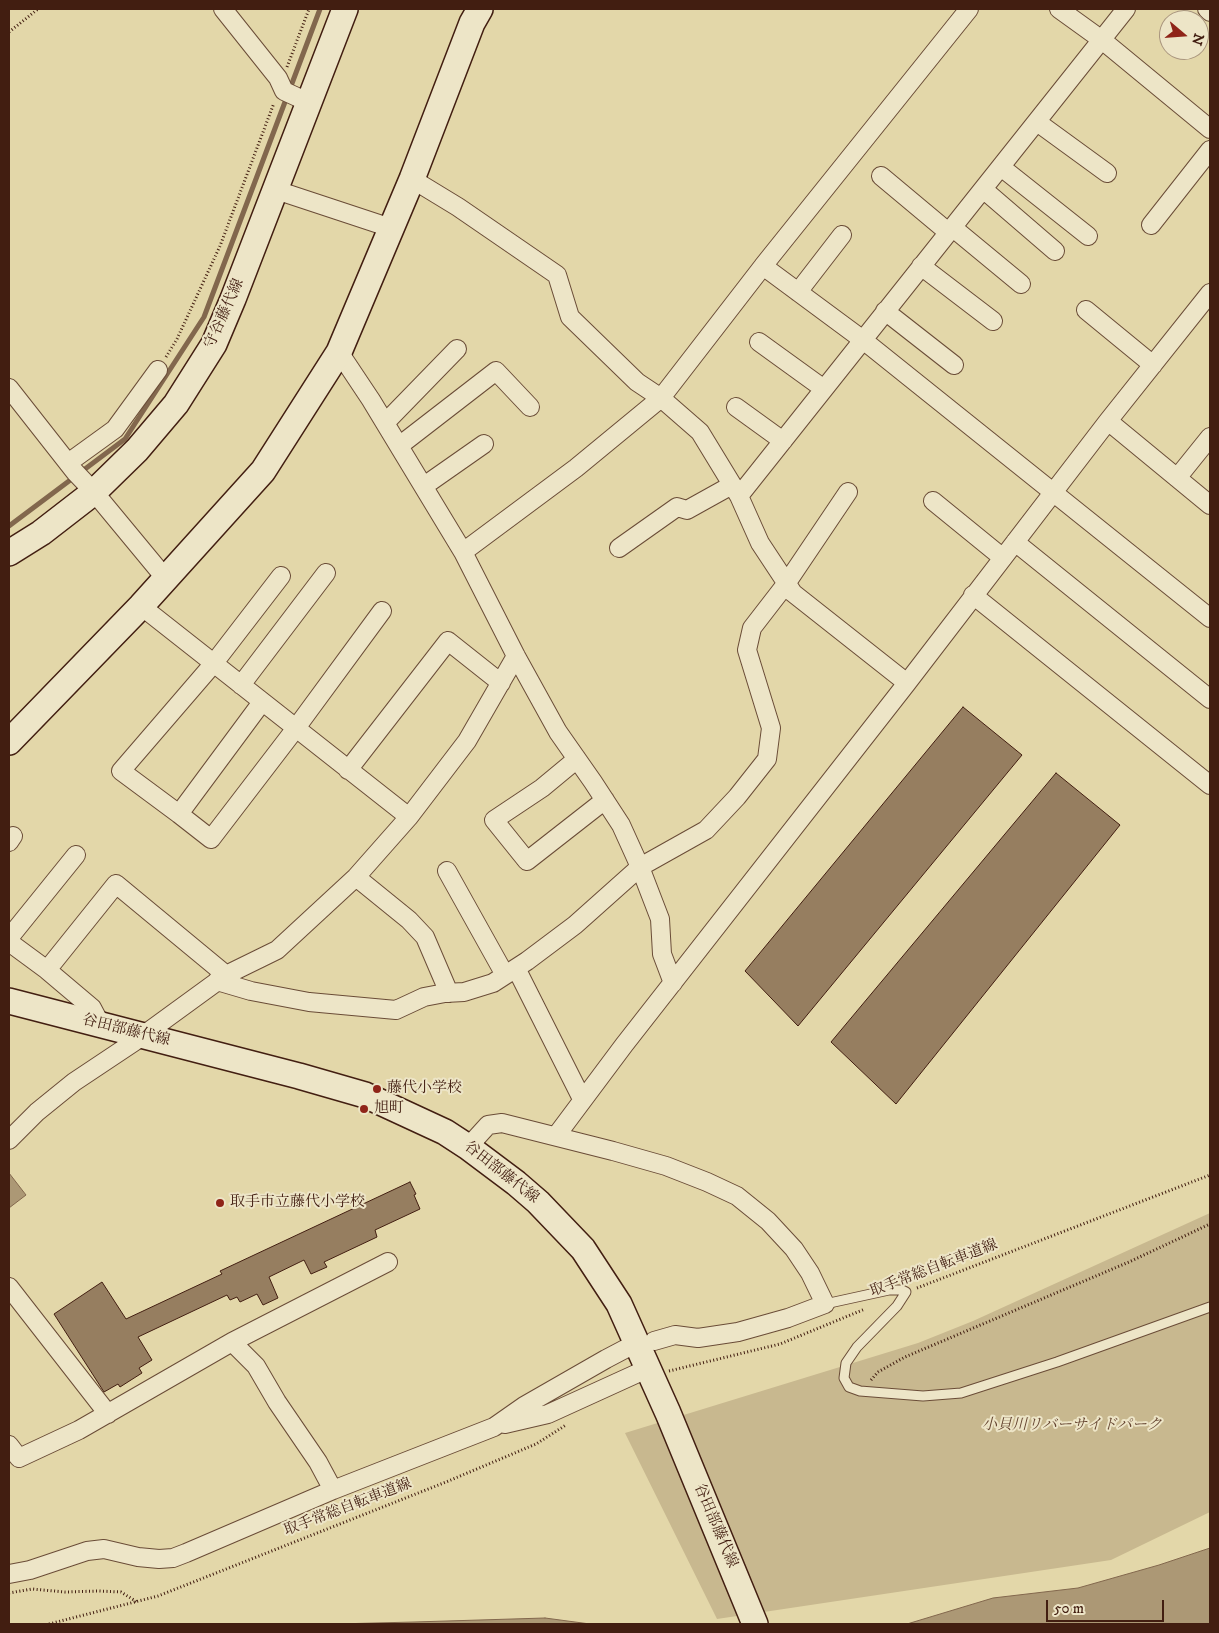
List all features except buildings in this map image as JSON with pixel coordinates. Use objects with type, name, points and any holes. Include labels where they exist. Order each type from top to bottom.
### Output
[{"type":"main road","name":"守谷藤代線","points":[[9,553],[41,533],[94,492],[137,450],[176,404],[214,344],[276,190],[345,9]]},
{"type":"main road","points":[[9,742],[141,606],[263,471],[339,352],[412,178],[472,23],[480,9]]},
{"type":"main road","name":"谷田部藤代線","points":[[9,1001],[365,1095],[434,1126],[468,1147],[538,1202],[583,1249],[619,1304],[655,1372],[668,1413],[755,1624]]},
{"type":"street","points":[[223,9],[278,78],[284,91],[310,103]]},
{"type":"street","points":[[464,552],[576,468],[661,398],[763,266],[969,9]]},
{"type":"street","points":[[1059,9],[1102,40],[1210,129]]},
{"type":"street","points":[[619,548],[677,507],[687,510],[736,491],[783,440],[1126,9]]},
{"type":"street","points":[[1207,9],[1210,12]]},
{"type":"street","points":[[1037,122],[1107,173]]},
{"type":"street","points":[[1151,225],[1210,150]]},
{"type":"street","points":[[1001,167],[1088,236]]},
{"type":"street","points":[[881,176],[1021,284]]},
{"type":"street","points":[[412,178],[557,275],[570,317],[636,382],[661,398],[700,432],[736,491],[760,543],[793,594],[907,683]]},
{"type":"street","points":[[983,189],[1055,251]]},
{"type":"street","points":[[276,190],[391,228]]},
{"type":"street","points":[[798,292],[842,235]]},
{"type":"street","points":[[763,266],[863,340],[1210,618]]},
{"type":"street","points":[[921,266],[992,320]]},
{"type":"street","points":[[556,1136],[582,1099],[1054,494],[1108,421],[1210,293]]},
{"type":"street","points":[[1086,310],[1153,365]]},
{"type":"street","points":[[885,312],[954,365]]},
{"type":"street","points":[[760,342],[824,389]]},
{"type":"street","points":[[386,423],[457,349]]},
{"type":"street","points":[[339,352],[386,423],[464,552],[516,656],[558,732],[621,825],[660,919],[662,954],[673,983]]},
{"type":"street","points":[[68,463],[115,429],[158,370]]},
{"type":"street","points":[[399,446],[496,371],[530,407]]},
{"type":"street","points":[[9,388],[68,463],[166,579]]},
{"type":"street","points":[[736,407],[783,440]]},
{"type":"street","points":[[1108,421],[1210,505]]},
{"type":"street","points":[[1177,478],[1210,436]]},
{"type":"street","points":[[424,486],[484,444]]},
{"type":"street","points":[[47,970],[116,884],[221,978],[252,991],[309,1002],[396,1010],[424,997],[464,992],[493,983],[575,925],[640,867],[706,830],[768,760],[771,728],[747,650],[752,628],[786,584],[848,492]]},
{"type":"street","points":[[933,501],[1003,558]]},
{"type":"street","points":[[1016,542],[1210,699]]},
{"type":"street","points":[[241,684],[326,573]]},
{"type":"street","points":[[281,576],[214,663],[121,772],[211,839],[382,611]]},
{"type":"street","points":[[974,595],[1210,785]]},
{"type":"street","points":[[141,606],[409,817]]},
{"type":"street","points":[[348,770],[448,641],[501,683]]},
{"type":"street","points":[[9,1140],[37,1112],[74,1082],[221,978],[277,950],[356,877],[409,817],[468,741],[516,656]]},
{"type":"street","points":[[179,814],[262,702]]},
{"type":"street","points":[[577,759],[542,788],[494,820],[527,861],[605,800]]},
{"type":"street","points":[[76,855],[9,940],[92,1008],[101,1025]]},
{"type":"street","points":[[447,870],[511,971],[582,1099]]},
{"type":"street","points":[[356,877],[409,920],[425,937],[449,993]]},
{"type":"street","points":[[468,1147],[488,1125],[502,1123],[666,1166],[737,1196],[768,1220],[794,1249],[810,1273],[825,1304],[788,1318],[738,1332],[698,1338],[675,1335],[654,1341]]},
{"type":"street","points":[[9,1445],[19,1458],[108,1414],[232,1342],[388,1262]]},
{"type":"street","points":[[9,1287],[108,1414]]},
{"type":"street","points":[[232,1342],[256,1366],[334,1490]]},
{"type":"street","points":[[494,1427],[524,1406],[625,1349]]},
{"type":"street","points":[[9,1574],[30,1570],[87,1550],[104,1549],[138,1557],[173,1558],[334,1490],[494,1427],[548,1414],[638,1373],[655,1372]]},
{"type":"lane","points":[[825,1304],[889,1290],[902,1290],[906,1292],[897,1306],[857,1347],[846,1363],[844,1378],[849,1387],[860,1391],[923,1396],[961,1393],[1057,1362],[1210,1307]]},
{"type":"path","points":[[9,32],[38,9]]},
{"type":"path","points":[[158,370],[177,339],[220,246],[309,9]]},
{"type":"path","name":"取手常総自転車道線","points":[[906,1292],[1210,1175]]},
{"type":"path","points":[[860,1391],[878,1372],[904,1357],[1129,1262],[1210,1224]]},
{"type":"path","name":"取手常総自転車道線","points":[[655,1372],[780,1344],[870,1306]]},
{"type":"path","name":"取手常総自転車道線","points":[[49,1624],[158,1596],[446,1482],[536,1444],[570,1423]]},
{"type":"path","points":[[9,1593],[32,1588],[64,1592],[122,1592],[138,1602]]},
{"type":"green space","name":"小貝川リバーサイドパーク","points":[[1210,1213],[1210,1512],[1111,1560],[717,1619],[625,1433],[918,1343],[973,1321]]},
{"type":"shaded area","points":[[9,1173],[26,1195],[9,1208]]},
{"type":"shaded area","points":[[1210,1548],[1210,1624],[907,1624],[993,1598],[1078,1588]]},
{"type":"shaded area","points":[[545,1618],[590,1624],[336,1624],[414,1622]]},
{"type":"waterway","points":[[9,526],[125,439],[204,317],[320,9]]},
{"type":"place","name":"藤代小学校","points":[[377,1089]]},
{"type":"place","name":"旭町","points":[[364,1109]]},
{"type":"place","name":"取手市立藤代小学校","points":[[220,1203]]}]
